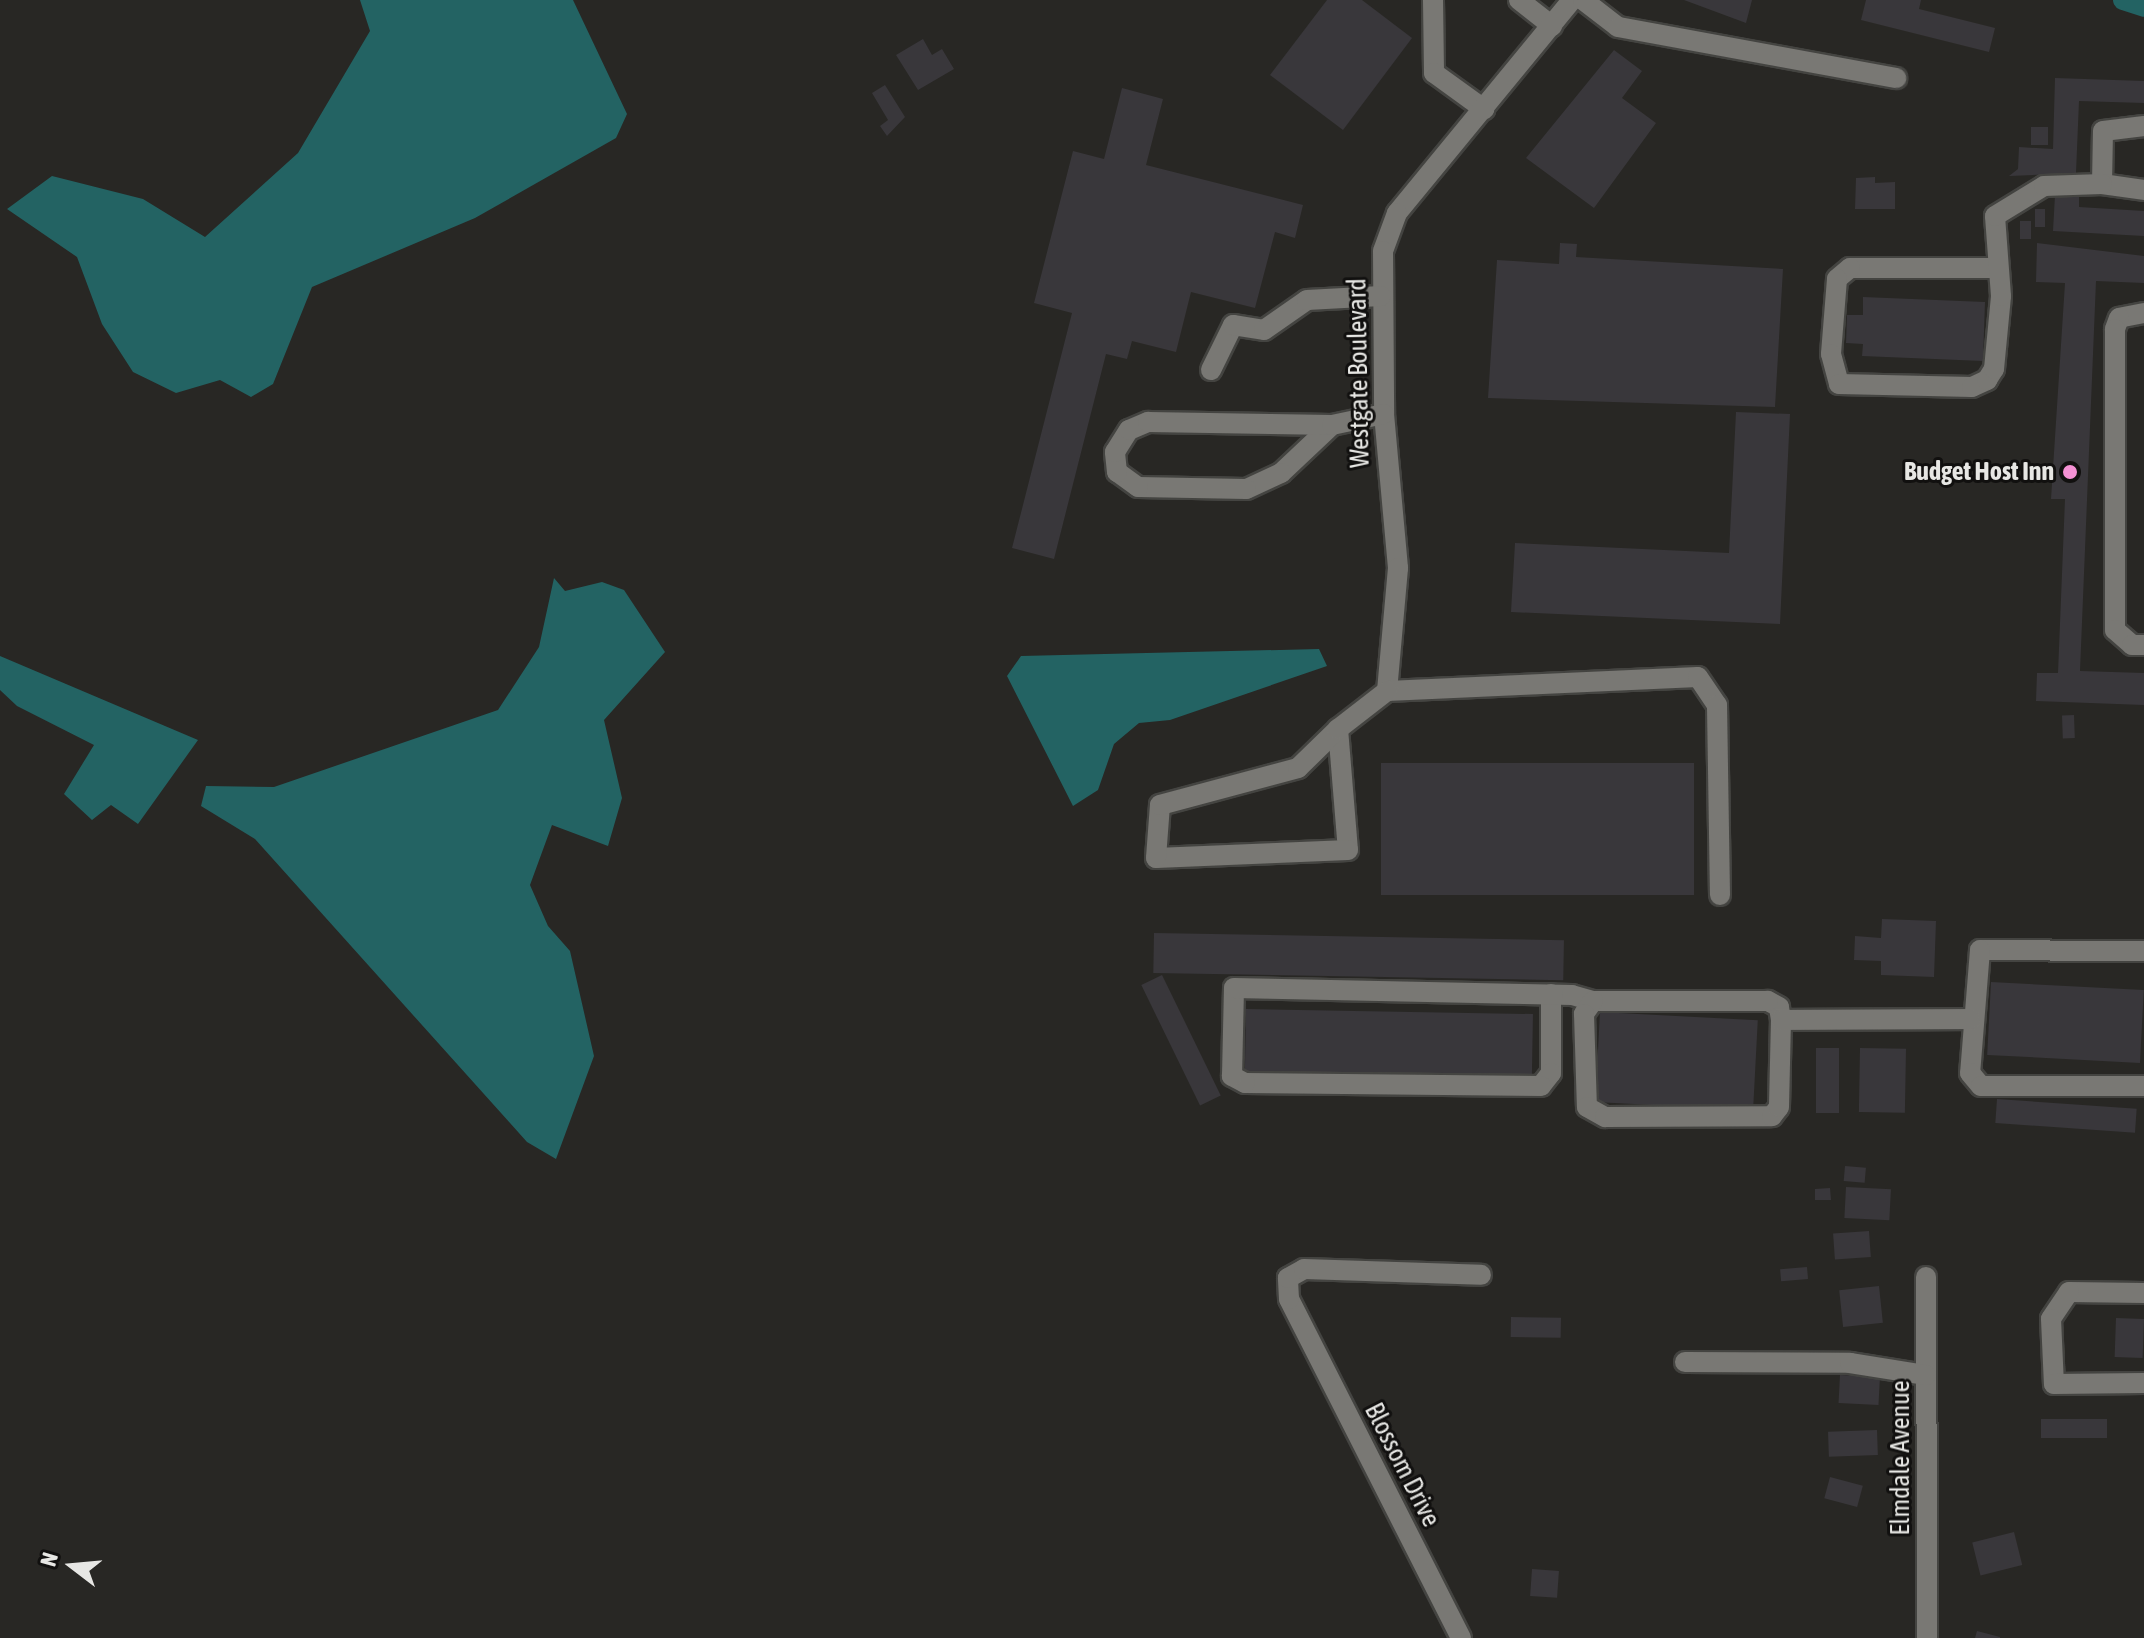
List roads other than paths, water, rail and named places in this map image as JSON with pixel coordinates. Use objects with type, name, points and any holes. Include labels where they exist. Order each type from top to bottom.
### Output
[{"type":"street","points":[[1433,0],[1434,73],[1484,109]]},
{"type":"street","points":[[1519,0],[1552,26]]},
{"type":"street","name":"Westgate Boulevard","points":[[1387,691],[1398,568],[1384,414],[1383,251],[1397,213],[1572,0]]},
{"type":"street","points":[[1583,0],[1618,27],[1896,78]]},
{"type":"street","points":[[2102,184],[2103,131],[2144,126]]},
{"type":"street","points":[[1997,268],[1850,268],[1837,279],[1831,354],[1839,384],[1972,387],[1987,380],[1994,369],[1997,268],[1995,216],[2044,186],[2102,184],[2144,190]]},
{"type":"street","points":[[1211,370],[1225,329],[1233,325],[1264,330],[1307,300],[1381,296]]},
{"type":"street","points":[[2144,313],[2119,318],[2115,329],[2115,630],[2132,645],[2144,645]]},
{"type":"street","points":[[1332,425],[1281,473],[1246,489],[1138,487],[1117,472],[1115,452],[1129,430],[1148,422],[1332,425],[1384,414]]},
{"type":"street","points":[[1338,729],[1348,850],[1156,858],[1160,805],[1298,768],[1338,729],[1387,691],[1698,677],[1717,705],[1720,895]]},
{"type":"street","points":[[2144,951],[1980,950],[1970,1019],[1970,1073],[1981,1086],[2144,1086]]},
{"type":"street","points":[[1551,994],[1551,1073],[1541,1086],[1245,1083],[1232,1076],[1234,988],[1551,994],[1593,1001],[1768,1001],[1779,1007],[1781,1020],[1779,1107],[1772,1116],[1605,1117],[1587,1107],[1584,1014],[1593,1001]]},
{"type":"street","points":[[1781,1020],[1970,1019]]},
{"type":"street","name":"Blossom Drive","points":[[1461,1638],[1297,1315],[1288,1278],[1304,1269],[1481,1275]]},
{"type":"street","name":"Elmdale Avenue","points":[[1926,1277],[1927,1638]]},
{"type":"street","points":[[2144,1293],[2069,1292],[2051,1319],[2054,1384],[2144,1383]]},
{"type":"street","points":[[1685,1362],[1850,1363],[1926,1375]]},
{"type":"water","points":[[360,0],[573,0],[627,114],[616,138],[475,218],[312,287],[273,384],[251,397],[220,380],[176,393],[133,372],[102,324],[77,257],[7,209],[52,176],[143,199],[205,237],[298,153],[370,31]]},
{"type":"water","points":[[554,578],[565,591],[602,582],[624,590],[665,652],[604,720],[622,798],[608,846],[552,825],[530,885],[548,926],[570,951],[594,1056],[556,1159],[527,1142],[255,839],[201,806],[206,786],[274,787],[498,710],[539,647]]},
{"type":"water","points":[[1319,649],[1327,666],[1170,720],[1139,723],[1114,744],[1098,790],[1073,806],[1007,676],[1021,656]]},
{"type":"water","points":[[0,656],[198,740],[138,824],[111,805],[92,820],[64,794],[94,745],[17,706],[0,690]]},
{"type":"waterway","points":[[2123,0],[2144,7]]},
{"type":"place","name":"Budget Host Inn","points":[[2070,472]]}]
